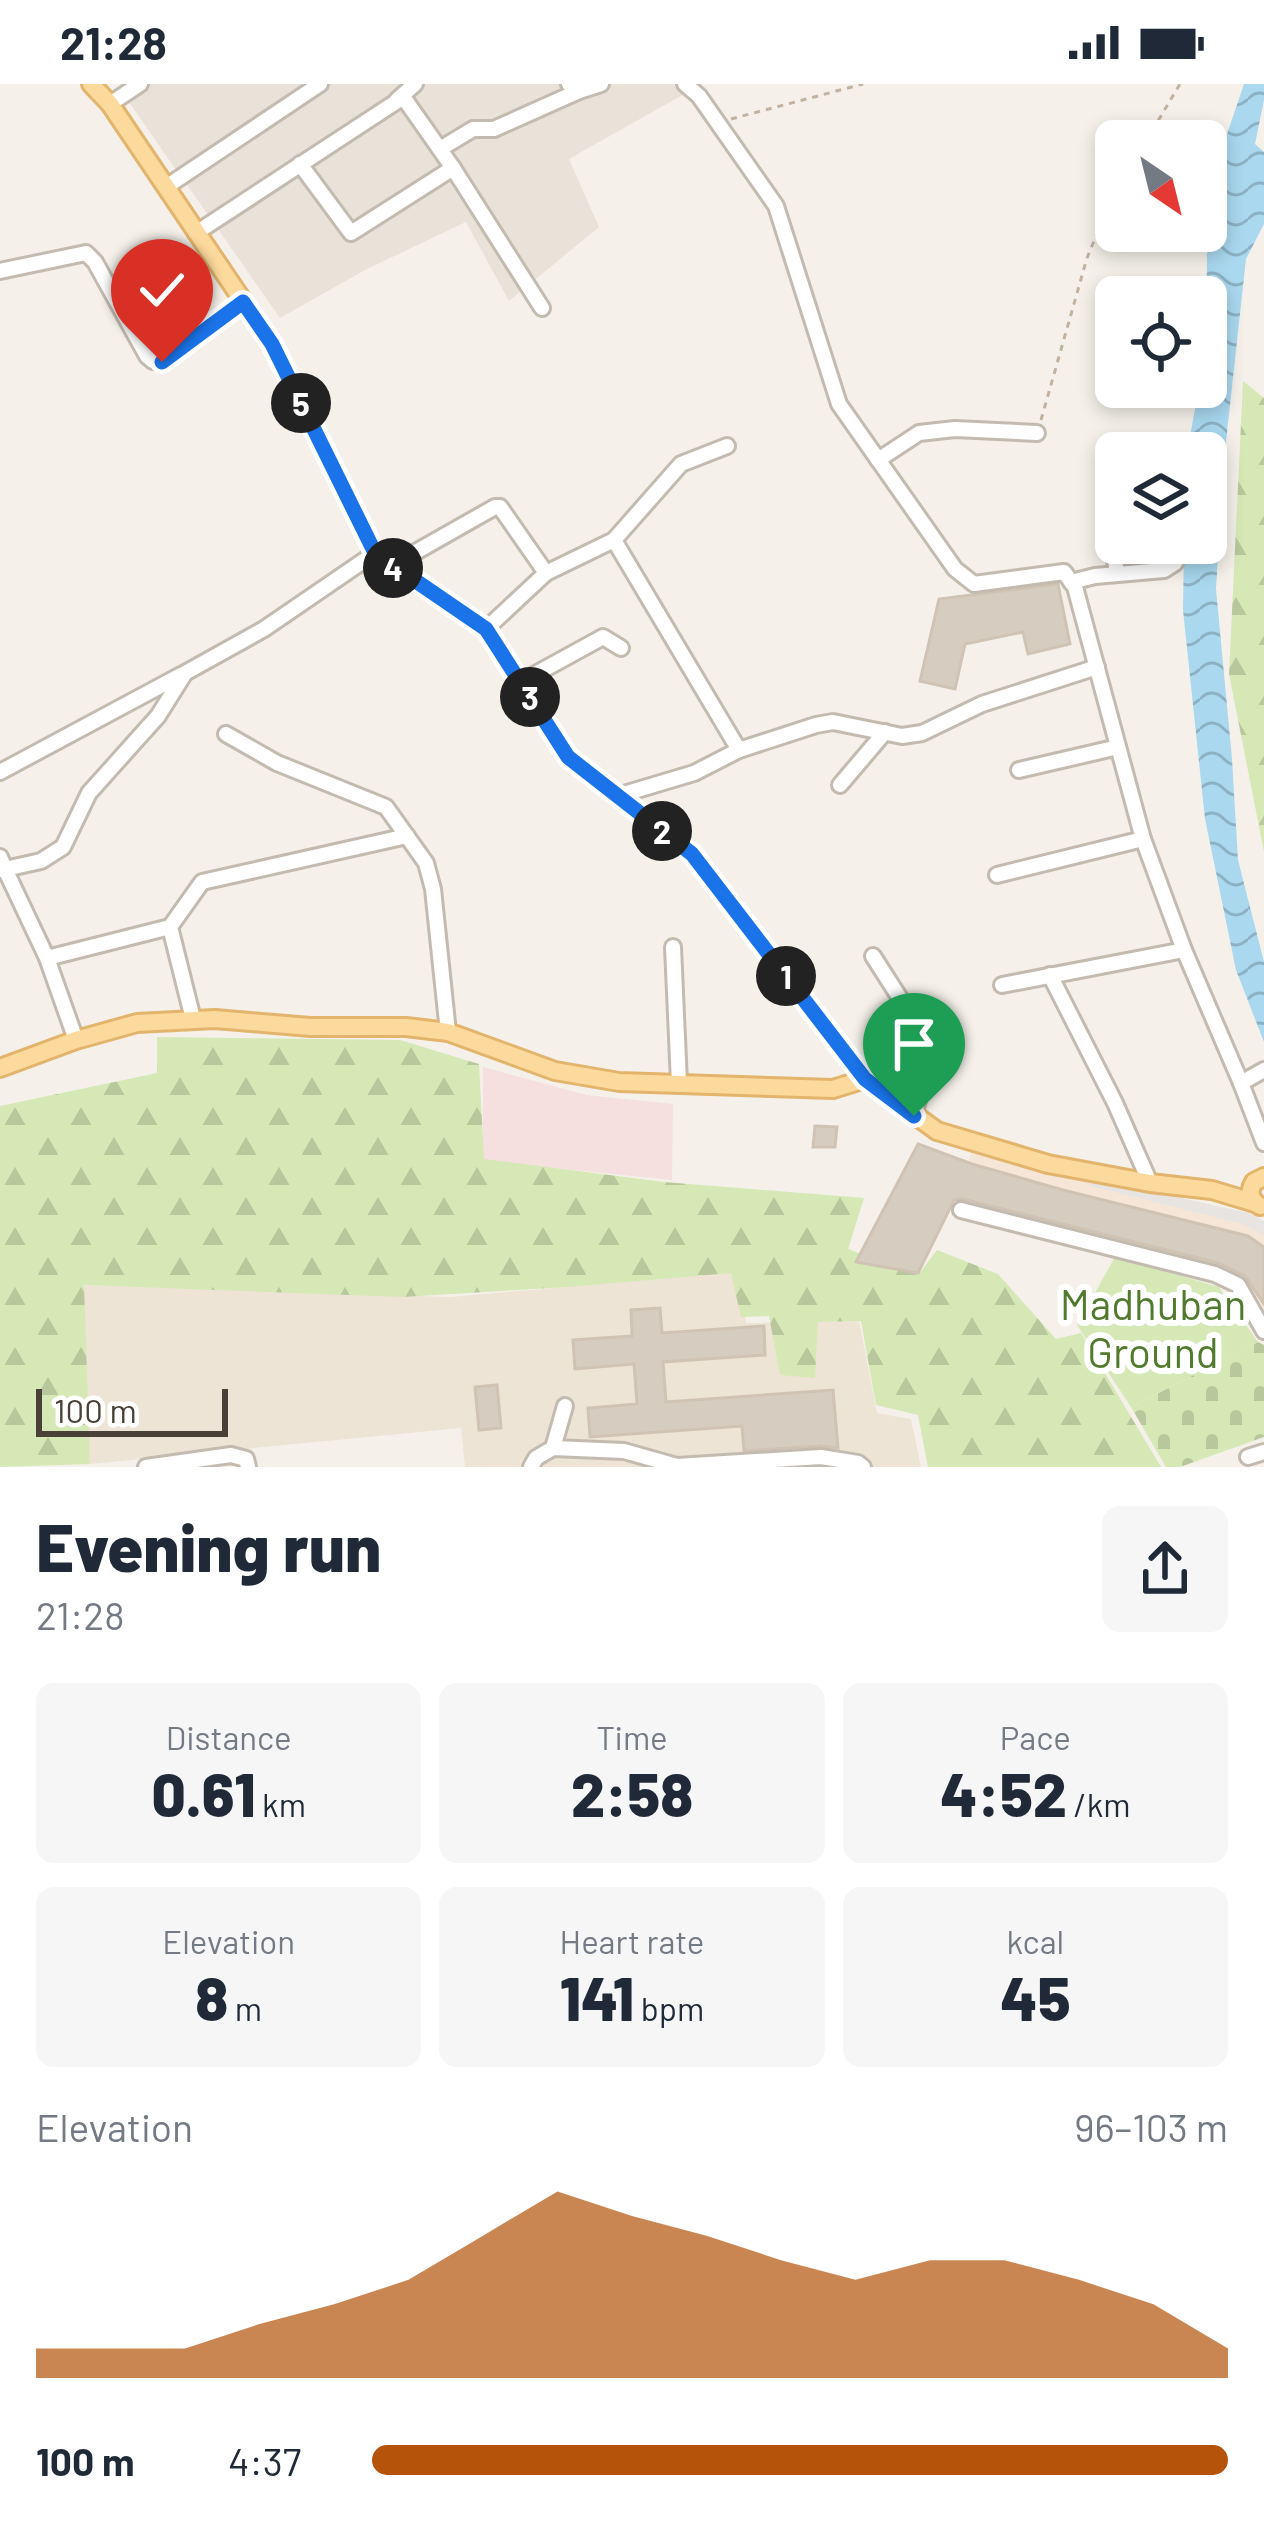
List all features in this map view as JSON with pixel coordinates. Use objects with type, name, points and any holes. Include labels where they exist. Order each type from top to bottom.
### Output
[{"type":"main road","points":[[91,84],[110,104],[272,344],[375,553],[486,629],[568,757],[692,854],[865,1079],[937,1131],[1048,1164],[1212,1190],[1259,1205]]},
{"type":"main road","points":[[0,1068],[137,1023],[193,1019],[448,1032],[554,1071],[619,1082],[833,1089],[865,1079]]},
{"type":"main road","points":[[1212,1190],[1260,1177]]},
{"type":"main road","points":[[1259,1205],[1250,1193],[1260,1177]]},
{"type":"street","points":[[110,104],[140,84]]},
{"type":"street","points":[[166,187],[320,84]]},
{"type":"street","points":[[196,232],[415,84]]},
{"type":"street","points":[[440,149],[473,129],[494,129],[574,88],[601,84]]},
{"type":"street","points":[[685,84],[699,95],[776,206],[838,404],[955,569],[974,584],[1064,572],[1075,587],[1143,839],[1264,1143]]},
{"type":"street","points":[[397,100],[406,100],[454,168],[542,308]]},
{"type":"street","points":[[300,164],[351,232],[454,168]]},
{"type":"street","points":[[2,265],[86,253],[153,362],[162,362],[243,302]]},
{"type":"street","points":[[878,460],[919,433],[955,429],[1037,433]]},
{"type":"street","points":[[486,629],[546,573],[614,540],[681,464],[727,446]]},
{"type":"street","points":[[391,566],[500,507],[546,573]]},
{"type":"street","points":[[614,540],[739,750]]},
{"type":"street","points":[[0,772],[264,629],[375,553]]},
{"type":"street","points":[[1117,564],[1118,574]]},
{"type":"street","points":[[1071,582],[1164,570],[1173,564]]},
{"type":"street","points":[[520,682],[603,637],[620,648]]},
{"type":"street","points":[[617,796],[694,773],[739,750],[797,730],[832,722],[902,736],[922,733],[982,704],[1097,668]]},
{"type":"street","points":[[76,1040],[46,958],[2,866],[41,861],[63,847],[89,793],[158,716],[185,673]]},
{"type":"street","points":[[840,785],[885,732]]},
{"type":"street","points":[[226,734],[277,763],[386,807],[426,863],[434,890],[448,1032]]},
{"type":"street","points":[[1019,770],[1118,747]]},
{"type":"street","points":[[46,958],[170,927],[202,882],[406,836]]},
{"type":"street","points":[[997,875],[1143,839]]},
{"type":"street","points":[[170,927],[193,1019]]},
{"type":"street","points":[[673,947],[679,1083]]},
{"type":"street","points":[[1002,985],[1184,950]]},
{"type":"street","points":[[873,956],[924,1036],[925,1072],[914,1116]]},
{"type":"street","points":[[1050,975],[1150,1183]]},
{"type":"street","points":[[1241,1083],[1264,1070]]},
{"type":"street","points":[[961,1210],[1215,1274],[1238,1286],[1264,1331]]},
{"type":"street","points":[[553,1448],[566,1406]]},
{"type":"street","points":[[531,1467],[553,1448],[624,1451],[677,1466],[820,1457],[863,1467]]},
{"type":"street","points":[[1248,1457],[1264,1452]]},
{"type":"street","points":[[146,1467],[231,1455],[246,1459],[248,1467]]},
{"type":"path","points":[[718,122],[863,84]]},
{"type":"path","points":[[1159,120],[1180,84]]},
{"type":"path","points":[[1037,433],[1095,239]]},
{"type":"shaded area","points":[[150,84],[310,84],[178,173],[127,99]]},
{"type":"shaded area","points":[[331,84],[673,84],[686,93],[569,159],[599,227],[509,301],[466,222],[367,269],[280,318],[185,182]]},
{"type":"shaded area","points":[[483,1067],[586,1095],[673,1104],[672,1180],[483,1161]]},
{"type":"shaded area","points":[[972,1151],[1248,1213],[1264,1221],[1264,1324],[1232,1277],[953,1204]]},
{"type":"shaded area","points":[[1093,1179],[1248,1213],[1264,1221],[1264,1235],[1243,1224],[1091,1186]]},
{"type":"shaded area","points":[[738,1272],[746,1323],[859,1321],[877,1413],[911,1419],[921,1467],[465,1467],[461,1428],[90,1464],[83,1285],[450,1297]]},
{"type":"green space","points":[[1243,381],[1264,398],[1264,852],[1229,674]]},
{"type":"green space","points":[[157,1037],[400,1040],[479,1064],[484,1159],[664,1182],[864,1198],[848,1249],[918,1275],[937,1250],[998,1274],[1056,1339],[1081,1333],[1161,1467],[928,1467],[918,1415],[876,1405],[861,1321],[818,1322],[815,1378],[780,1375],[769,1316],[741,1317],[731,1273],[402,1297],[84,1285],[90,1464],[0,1467],[0,1106],[157,1073]]},
{"type":"green space","name":"Madhuban Ground","points":[[1115,1257],[1219,1287],[1258,1342],[1131,1407],[1077,1325]]},
{"type":"green space","points":[[1258,1342],[1264,1345],[1264,1437],[1180,1467],[1166,1467],[1131,1407]]},
{"type":"water","points":[[1244,84],[1264,84],[1255,144],[1264,152],[1264,224],[1246,259],[1227,433],[1191,432],[1195,408],[1227,408],[1227,276],[1207,276],[1207,252],[1227,252],[1227,134]]},
{"type":"water","points":[[1184,564],[1218,564],[1238,860],[1264,962],[1264,1042],[1236,970],[1205,819],[1183,610]]},
{"type":"building","points":[[1058,584],[1070,644],[1028,654],[1023,632],[965,644],[955,689],[920,681],[939,599]]},
{"type":"building","points":[[815,1126],[837,1127],[835,1147],[813,1147]]},
{"type":"building","points":[[918,1144],[1063,1190],[1248,1236],[1264,1247],[1264,1304],[1245,1276],[1218,1263],[963,1199],[954,1200],[918,1273],[856,1262]]},
{"type":"building","points":[[660,1308],[662,1333],[764,1326],[765,1355],[663,1362],[666,1402],[833,1390],[838,1448],[744,1451],[742,1426],[590,1437],[588,1408],[637,1404],[634,1364],[575,1369],[573,1340],[632,1336],[631,1310]]},
{"type":"building","points":[[497,1385],[501,1428],[479,1430],[475,1387]]},
{"type":"route","points":[[162,362],[243,302],[272,344],[375,553],[486,629],[568,757],[692,854],[865,1079],[914,1116]]}]
